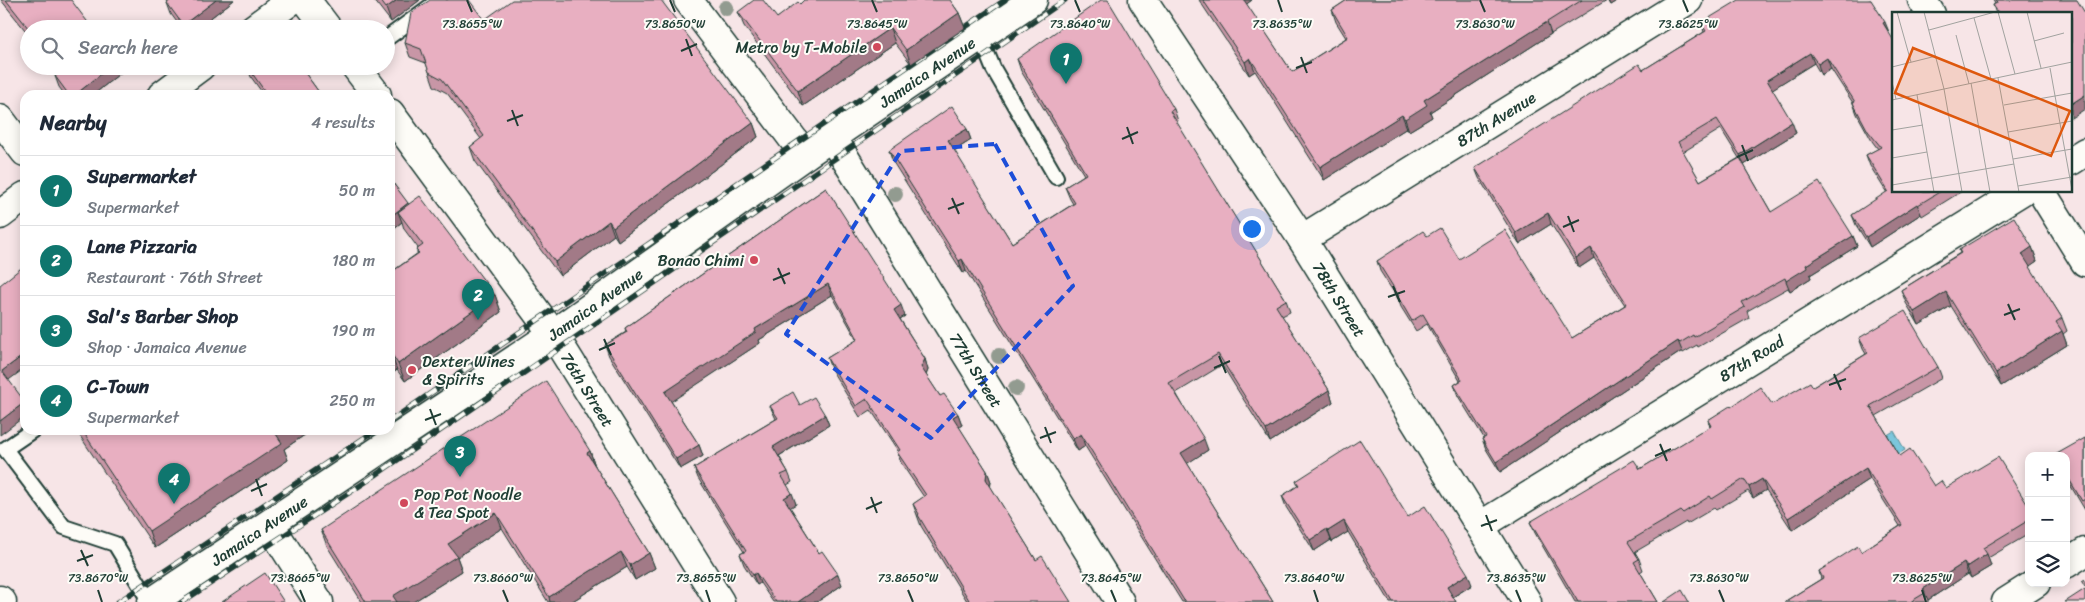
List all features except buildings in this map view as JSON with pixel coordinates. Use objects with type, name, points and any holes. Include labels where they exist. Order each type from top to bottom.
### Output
[{"type":"street","points":[[264,20],[292,0]]},
{"type":"street","points":[[306,0],[321,20]]},
{"type":"street","points":[[688,0],[805,155]]},
{"type":"street","name":"Jamaica Avenue","points":[[151,602],[270,525],[553,334],[805,155],[1033,0]]},
{"type":"street","name":"78th Street","points":[[1143,0],[1302,240],[1528,602]]},
{"type":"street","name":"87th Avenue","points":[[1302,240],[1688,0]]},
{"type":"street","points":[[1922,0],[1930,12]]},
{"type":"street","points":[[169,90],[189,75]]},
{"type":"street","points":[[362,75],[373,90]]},
{"type":"street","points":[[0,119],[20,145]]},
{"type":"street","name":"76th Street","points":[[395,120],[553,334],[720,602]]},
{"type":"street","name":"77th Street","points":[[832,137],[1120,602]]},
{"type":"street","points":[[2072,159],[2085,152]]},
{"type":"street","name":"87th Road","points":[[1480,526],[2020,192]]},
{"type":"street","points":[[2042,192],[2085,262]]},
{"type":"street","points":[[0,214],[20,200]]},
{"type":"street","points":[[270,525],[318,602]]},
{"type":"street","points":[[2070,561],[2085,552]]},
{"type":"street","points":[[2006,602],[2030,587]]},
{"type":"lane","points":[[395,32],[439,0]]},
{"type":"lane","points":[[980,36],[994,68],[1056,177]]},
{"type":"lane","points":[[26,435],[5,450],[64,527],[115,544],[151,602]]},
{"type":"highlighted area","points":[[995,144],[1073,286],[931,438],[786,334],[901,151]]},
{"type":"water","points":[[1894,431],[1905,450],[1871,470],[1860,451]]},
{"type":"railway","points":[[395,418],[1005,0]]},
{"type":"railway","points":[[182,602],[367,481],[1065,0]]},
{"type":"railway","points":[[118,602],[368,435]]},
{"type":"place","name":"Metro by T-Mobile","points":[[877,47]]},
{"type":"place","name":"Supermarket","points":[[1066,84]]},
{"type":"place","name":"Bonao Chimi","points":[[754,260]]},
{"type":"place","name":"Lane Pizzaria","points":[[478,320]]},
{"type":"place","name":"Dexter Wines & Spirits","points":[[412,370]]},
{"type":"place","name":"Sal's Barber Shop","points":[[460,477]]},
{"type":"place","name":"Pop Pot Noodle & Tea Spot","points":[[404,503]]},
{"type":"place","name":"C-Town","points":[[174,504]]}]
